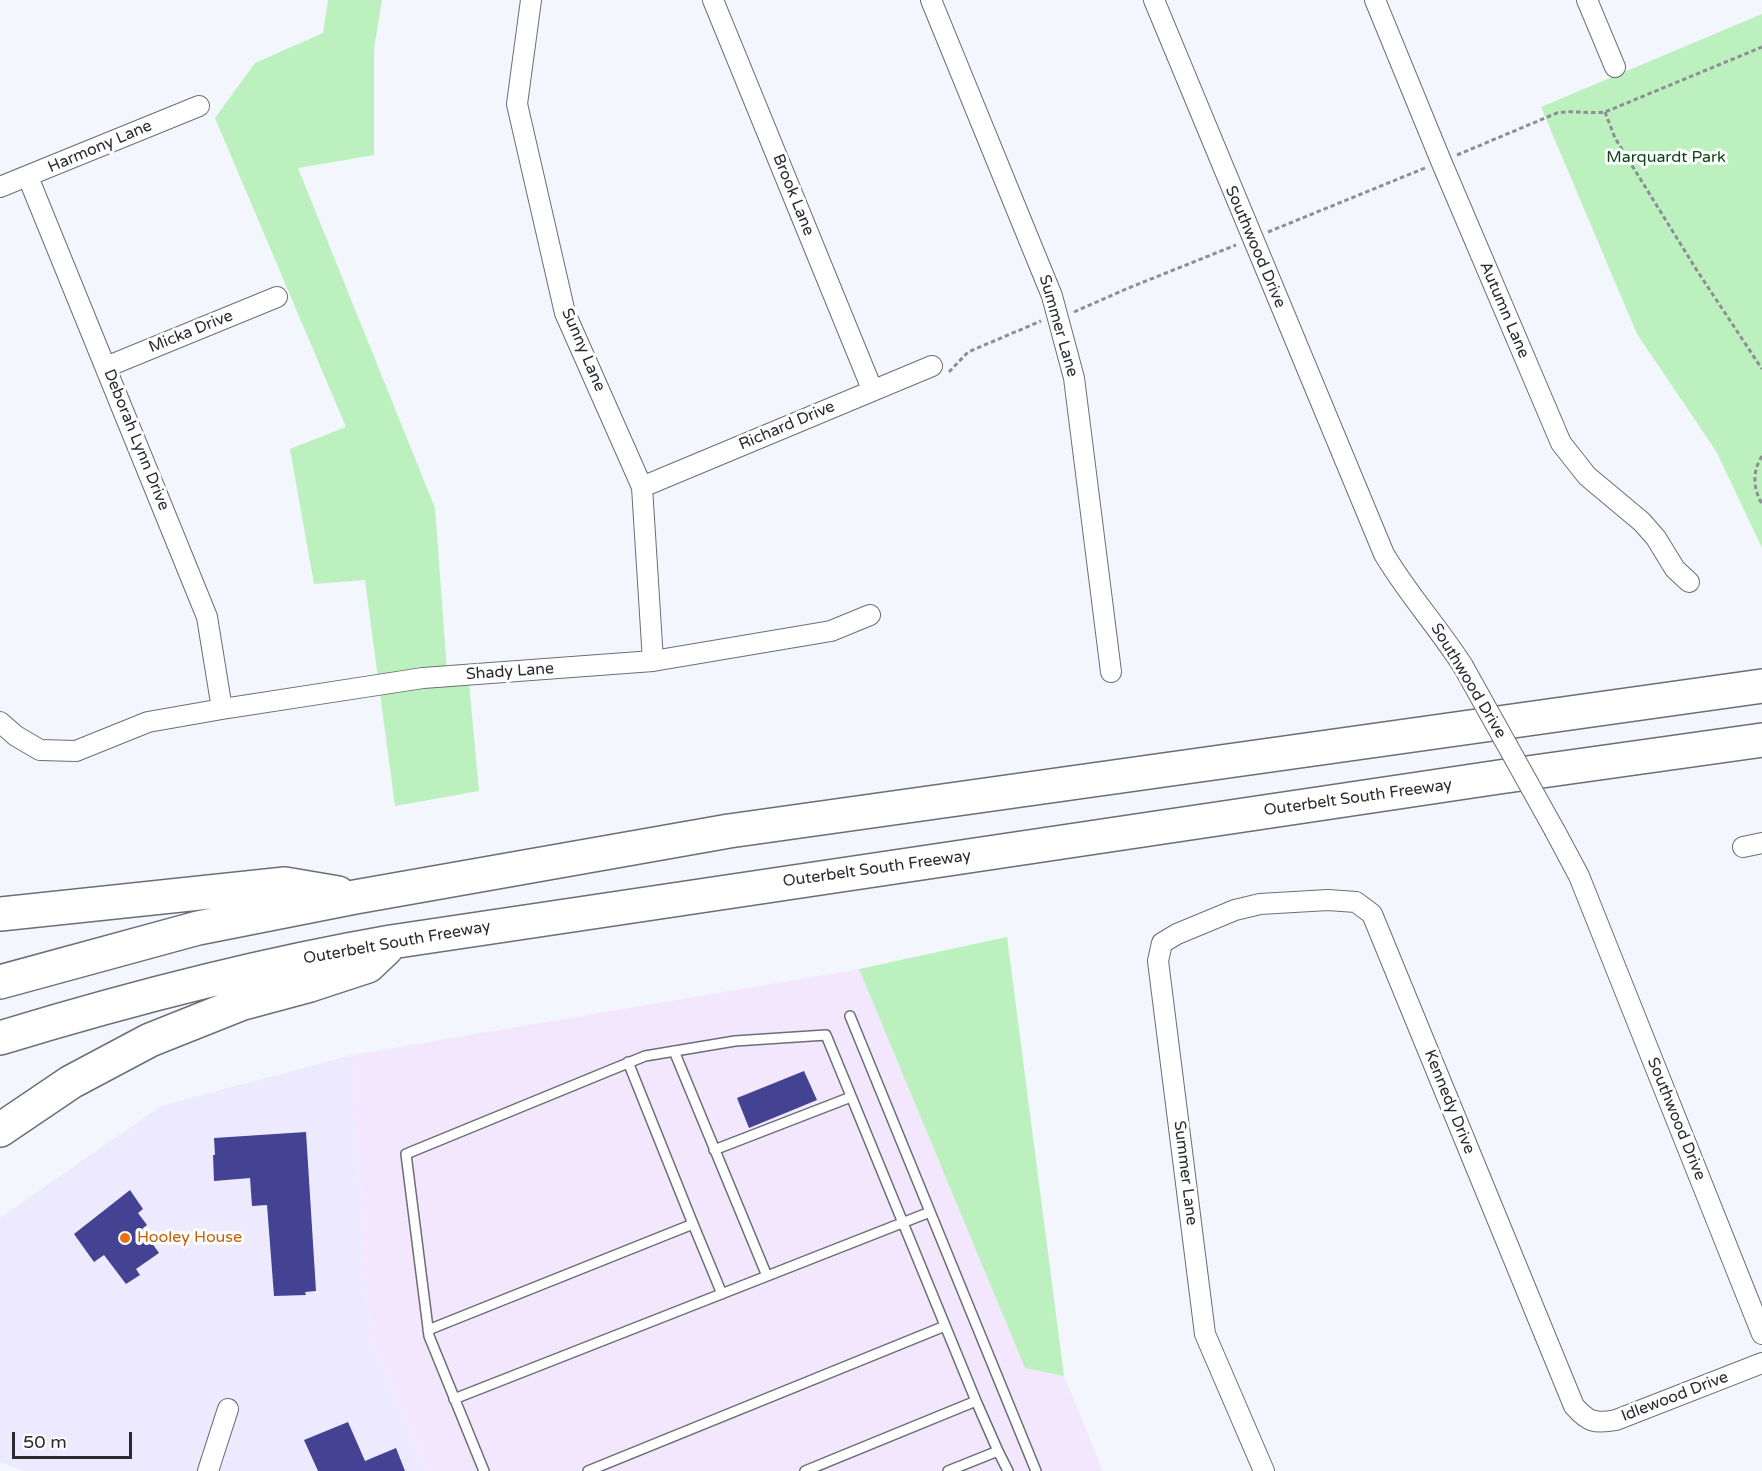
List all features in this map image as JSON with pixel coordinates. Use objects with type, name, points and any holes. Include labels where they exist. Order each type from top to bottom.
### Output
[{"type":"highway","points":[[0,982],[198,928],[355,897],[729,831],[1762,687]]},
{"type":"highway","name":"Outerbelt South Freeway","points":[[0,1038],[176,989],[275,965],[391,942],[1762,740]]},
{"type":"highway","points":[[0,914],[285,884],[355,897]]},
{"type":"highway","points":[[0,1130],[71,1082],[150,1040],[243,1003],[368,966],[382,955],[391,942]]},
{"type":"street","name":"Sunny Lane","points":[[531,0],[517,104],[565,313],[642,487],[653,661]]},
{"type":"street","name":"Brook Lane","points":[[713,0],[872,389]]},
{"type":"street","name":"Summer Lane","points":[[931,0],[1052,296],[1074,378],[1111,672]]},
{"type":"street","name":"Southwood Drive","points":[[1154,0],[1384,554],[1396,576],[1447,640],[1463,666],[1579,876],[1762,1334]]},
{"type":"street","name":"Autumn Lane","points":[[1375,0],[1561,443],[1587,476],[1642,522],[1656,538],[1675,568],[1689,582]]},
{"type":"street","points":[[1587,0],[1617,73]]},
{"type":"street","name":"Harmony Lane","points":[[0,188],[199,106]]},
{"type":"street","name":"Deborah Lynn Drive","points":[[28,177],[207,617],[222,709]]},
{"type":"street","name":"Micka Drive","points":[[106,367],[277,297]]},
{"type":"street","name":"Richard Drive","points":[[642,487],[872,389],[939,371]]},
{"type":"street","name":"Shady Lane","points":[[0,722],[16,736],[40,750],[76,751],[148,722],[222,709],[423,678],[653,661],[831,631],[870,615]]},
{"type":"street","name":"Kennedy Drive","points":[[1235,910],[1260,904],[1328,900],[1356,902],[1372,914],[1574,1406],[1586,1419]]},
{"type":"street","name":"Summer Lane","points":[[1235,910],[1177,934],[1162,944],[1158,961],[1205,1334],[1264,1471]]},
{"type":"street","name":"Idlewood Drive","points":[[1586,1419],[1604,1422],[1617,1420],[1762,1363]]},
{"type":"street","points":[[208,1471],[228,1410]]},
{"type":"lane","points":[[850,1016],[1036,1471]]},
{"type":"lane","points":[[484,1471],[428,1330],[406,1154],[645,1056],[735,1041],[826,1035],[976,1401],[1008,1471]]},
{"type":"lane","points":[[674,1051],[766,1276]]},
{"type":"lane","points":[[628,1062],[722,1294]]},
{"type":"lane","points":[[714,1150],[851,1096]]},
{"type":"lane","points":[[454,1399],[930,1212]]},
{"type":"lane","points":[[428,1330],[693,1224]]},
{"type":"lane","points":[[588,1471],[945,1326]]},
{"type":"lane","points":[[805,1471],[976,1401]]},
{"type":"lane","points":[[948,1471],[999,1451]]},
{"type":"path","points":[[1458,155],[1557,113],[1605,112],[1762,47]]},
{"type":"path","points":[[1605,112],[1615,138],[1696,269],[1762,369]]},
{"type":"path","points":[[1268,232],[1429,166]]},
{"type":"path","points":[[1074,312],[1240,243]]},
{"type":"path","points":[[939,371],[968,352],[1035,322],[1046,320]]},
{"type":"path","points":[[1762,456],[1754,476],[1754,485],[1762,504]]},
{"type":"shaded area","points":[[859,969],[1025,1368],[1064,1376],[1103,1471],[428,1471],[370,1339],[352,1055]]},
{"type":"shaded area","points":[[352,1055],[370,1339],[428,1471],[25,1471],[0,1462],[0,1218],[161,1106]]},
{"type":"green space","points":[[328,0],[382,0],[374,49],[374,155],[298,168],[435,508],[448,685],[469,683],[479,791],[395,806],[365,580],[314,584],[290,449],[346,427],[215,118],[255,63],[323,33]]},
{"type":"green space","name":"Marquardt Park","points":[[1762,14],[1762,548],[1716,451],[1637,334],[1541,107]]},
{"type":"green space","points":[[1007,937],[1064,1376],[1025,1368],[859,969]]},
{"type":"building","points":[[804,1071],[817,1100],[749,1128],[737,1098]]},
{"type":"building","points":[[306,1132],[316,1291],[305,1292],[306,1295],[274,1296],[267,1205],[252,1206],[250,1178],[214,1181],[214,1138]]},
{"type":"building","points":[[130,1190],[143,1209],[138,1213],[147,1225],[142,1229],[159,1253],[136,1269],[140,1275],[126,1284],[104,1255],[94,1262],[74,1234]]},
{"type":"building","points":[[348,1422],[365,1461],[396,1448],[405,1471],[318,1471],[304,1440]]},
{"type":"place","name":"Hooley House","points":[[125,1238]]}]
